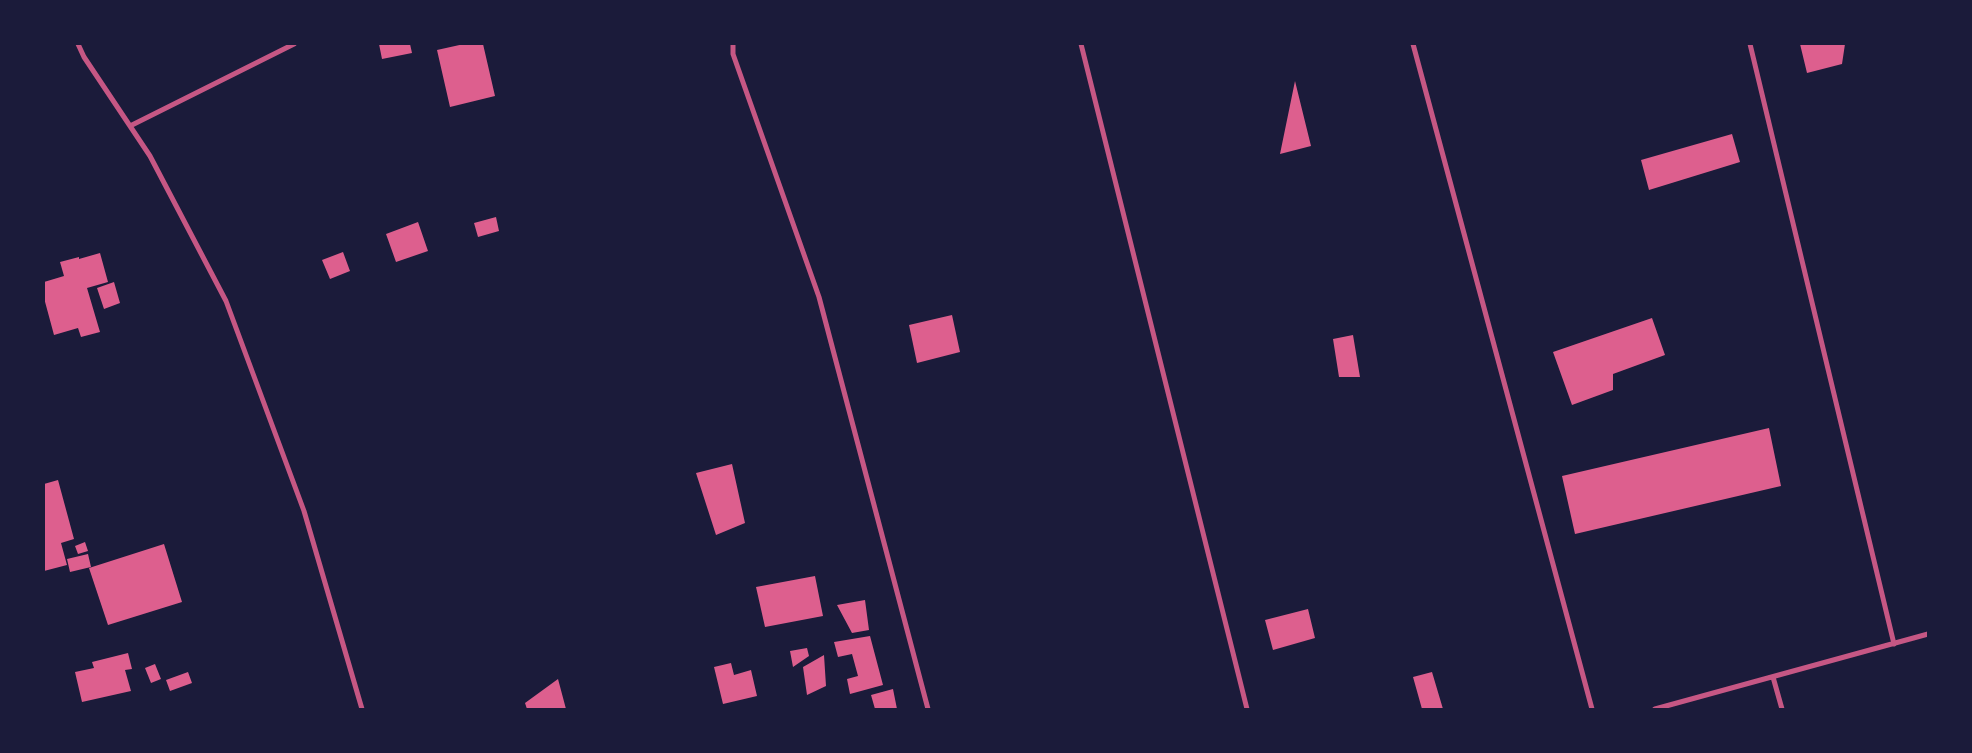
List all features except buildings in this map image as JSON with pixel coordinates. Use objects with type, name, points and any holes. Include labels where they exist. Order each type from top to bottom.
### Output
[{"type":"street","points":[[78,44],[84,57],[150,156],[226,301],[304,511],[362,709]]},
{"type":"street","points":[[130,126],[294,44]]},
{"type":"street","points":[[733,44],[733,54],[819,297],[928,709]]},
{"type":"street","points":[[1081,44],[1247,709]]},
{"type":"street","points":[[1413,44],[1592,709]]},
{"type":"street","points":[[1750,44],[1894,644]]},
{"type":"street","points":[[1655,709],[1928,634]]},
{"type":"street","points":[[1773,677],[1782,709]]}]
